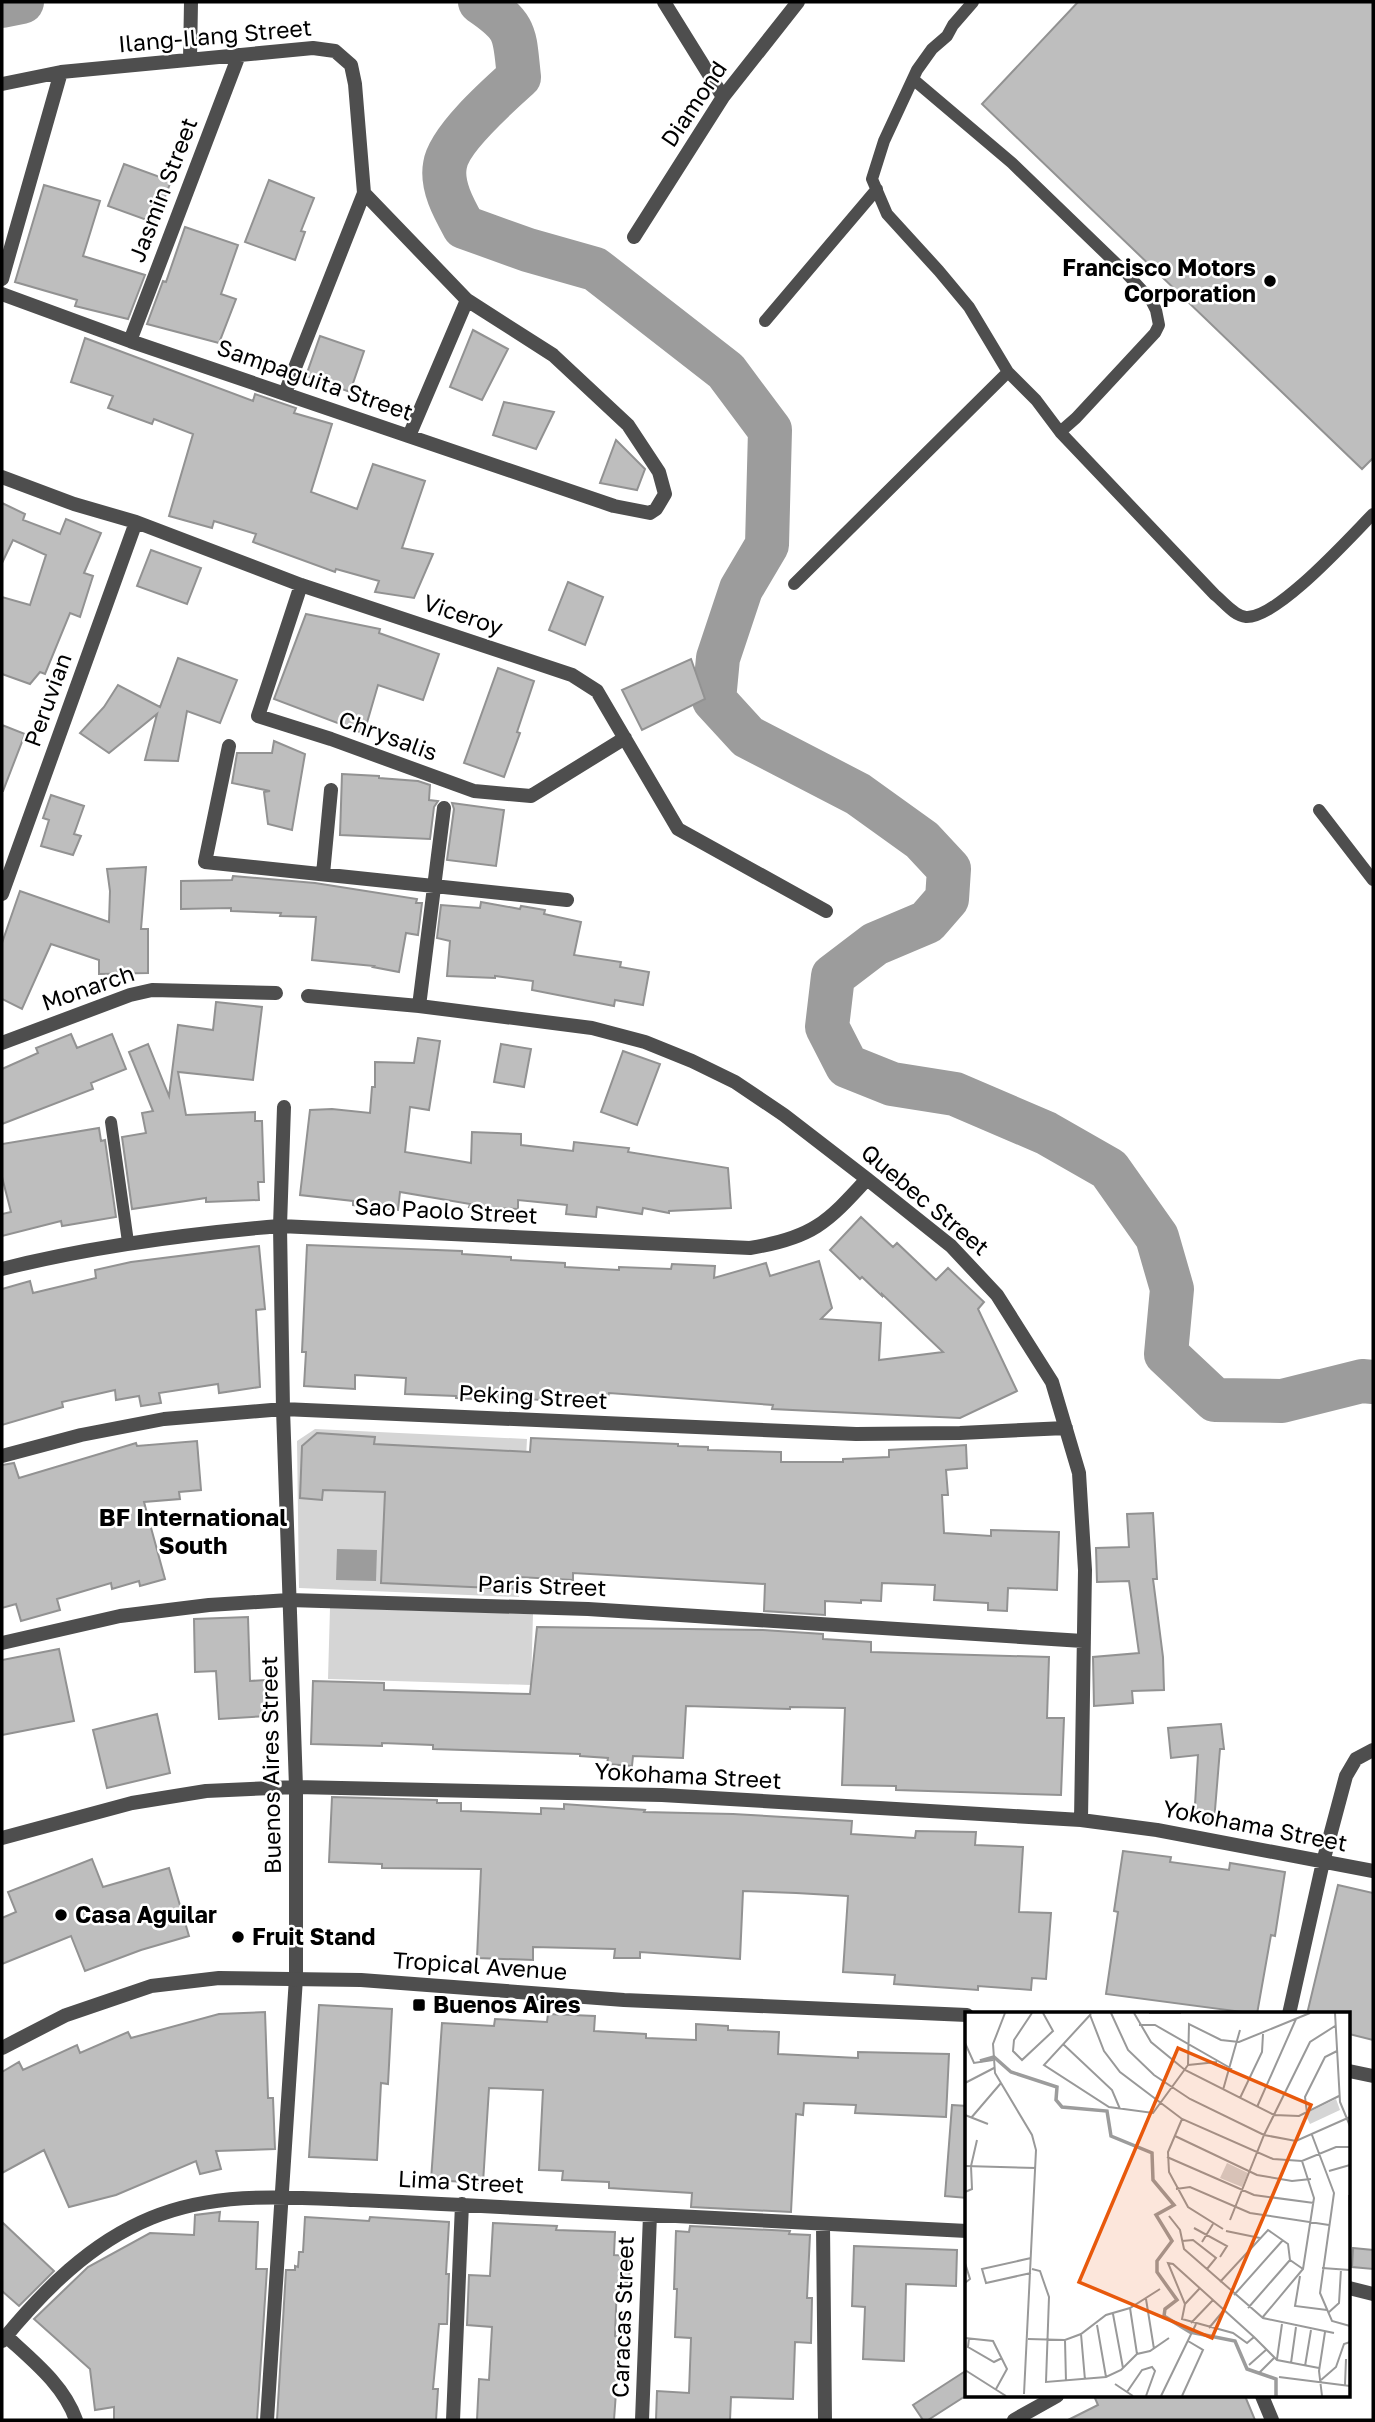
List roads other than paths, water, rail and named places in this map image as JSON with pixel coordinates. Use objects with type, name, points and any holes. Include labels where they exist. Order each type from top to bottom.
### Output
[{"type":"street","points":[[191,2],[191,60]]},
{"type":"street","points":[[664,2],[723,97]]},
{"type":"street","name":"Diamond","points":[[634,237],[723,97],[798,2]]},
{"type":"street","name":"Ilang-Ilang Street","points":[[2,83],[61,72],[313,48],[335,51],[351,65],[355,84],[364,193]]},
{"type":"street","name":"Jasmin Street","points":[[130,341],[239,55]]},
{"type":"street","points":[[2,279],[61,72]]},
{"type":"street","points":[[285,393],[364,193],[467,300],[409,436]]},
{"type":"street","name":"Sampaguita Street","points":[[2,294],[130,341],[614,506],[650,513],[656,509],[665,494],[659,472],[628,425],[553,355],[467,300]]},
{"type":"street","name":"Viceroy","points":[[2,477],[74,504],[136,522],[301,585],[572,675],[597,691],[678,829],[826,911]]},
{"type":"street","name":"Peruvian","points":[[2,894],[136,522]]},
{"type":"street","name":"Chrysalis","points":[[301,585],[258,716],[331,739],[474,791],[531,796],[625,738]]},
{"type":"street","points":[[229,746],[205,862],[567,900]]},
{"type":"street","points":[[323,874],[331,790]]},
{"type":"street","points":[[419,1006],[443,808]]},
{"type":"street","name":"Monarch","points":[[2,1043],[130,995],[152,990],[276,993]]},
{"type":"street","name":"Quebec Street","points":[[308,996],[419,1006],[592,1028],[645,1042],[735,1082],[784,1115],[951,1246],[997,1295],[1052,1382],[1079,1473],[1085,1570],[1080,1820]]},
{"type":"street","name":"Buenos Aires Street","points":[[267,2420],[296,1978],[296,1787],[283,1409],[280,1226],[284,1107]]},
{"type":"street","name":"Sao Paolo Street","points":[[2,1269],[128,1242],[280,1226],[750,1248],[783,1243],[811,1231],[836,1213],[867,1179]]},
{"type":"street","name":"Peking Street","points":[[2,1456],[82,1435],[164,1419],[283,1409],[856,1434],[1066,1428]]},
{"type":"street","name":"Paris Street","points":[[2,1643],[120,1616],[209,1605],[289,1600],[588,1609],[1083,1641]]},
{"type":"street","points":[[1289,2012],[1323,1862],[1346,1776],[1356,1759],[1373,1750]]},
{"type":"street","name":"Yokohama Street","points":[[2,1838],[132,1804],[206,1791],[296,1787],[662,1796],[1080,1820],[1157,1830],[1373,1871]]},
{"type":"street","name":"Tropical Avenue","points":[[2,2048],[66,2015],[151,1986],[219,1978],[361,1980],[625,2000],[965,2015]]},
{"type":"street","points":[[1350,2071],[1373,2076]]},
{"type":"street","name":"Lima Street","points":[[4,2339],[62,2275],[104,2241],[152,2217],[199,2203],[238,2198],[281,2197],[462,2204],[965,2231]]},
{"type":"street","points":[[453,2420],[462,2204]]},
{"type":"street","name":"Caracas Street","points":[[642,2420],[650,2215]]},
{"type":"street","points":[[823,2225],[825,2420]]},
{"type":"street","points":[[1350,2288],[1373,2294]]},
{"type":"street","points":[[4,2339],[56,2385],[72,2408],[75,2420]]},
{"type":"street","points":[[1014,2420],[1053,2398]]},
{"type":"street","points":[[1263,2398],[1272,2420]]},
{"type":"lane","points":[[973,2],[947,36],[932,49],[918,70],[878,157],[872,179],[887,214],[968,307],[1008,372],[1036,400],[1060,432],[1215,595],[1237,614],[1247,617],[1285,599],[1373,514]]},
{"type":"lane","points":[[914,80],[1012,163],[1127,274],[1151,300],[1156,310],[1159,325],[1156,333],[1060,432]]},
{"type":"lane","points":[[765,321],[877,189]]},
{"type":"lane","points":[[794,584],[1008,372]]},
{"type":"lane","points":[[1319,810],[1373,880]]},
{"type":"lane","points":[[111,1122],[128,1242]]},
{"type":"waterway","points":[[2,6],[22,2]]},
{"type":"waterway","points":[[480,2],[501,18],[512,33],[519,77],[465,130],[449,154],[445,165],[445,181],[449,197],[464,227],[528,250],[595,269],[726,371],[770,430],[767,545],[741,589],[718,658],[714,700],[748,737],[858,794],[922,840],[949,869],[947,899],[927,922],[875,944],[833,976],[827,1027],[847,1066],[892,1084],[955,1094],[1046,1133],[1109,1169],[1157,1237],[1172,1289],[1166,1354],[1215,1400],[1282,1401],[1362,1381],[1373,1382]]},
{"type":"place","name":"Francisco Motors Corporation","points":[[1270,281]]},
{"type":"place","name":"Casa Aguilar","points":[[61,1915]]},
{"type":"place","name":"Fruit Stand","points":[[238,1937]]},
{"type":"place","name":"Buenos Aires","points":[[419,2005]]},
{"type":"district","name":"BF International South","points":[[193,1532]]}]
